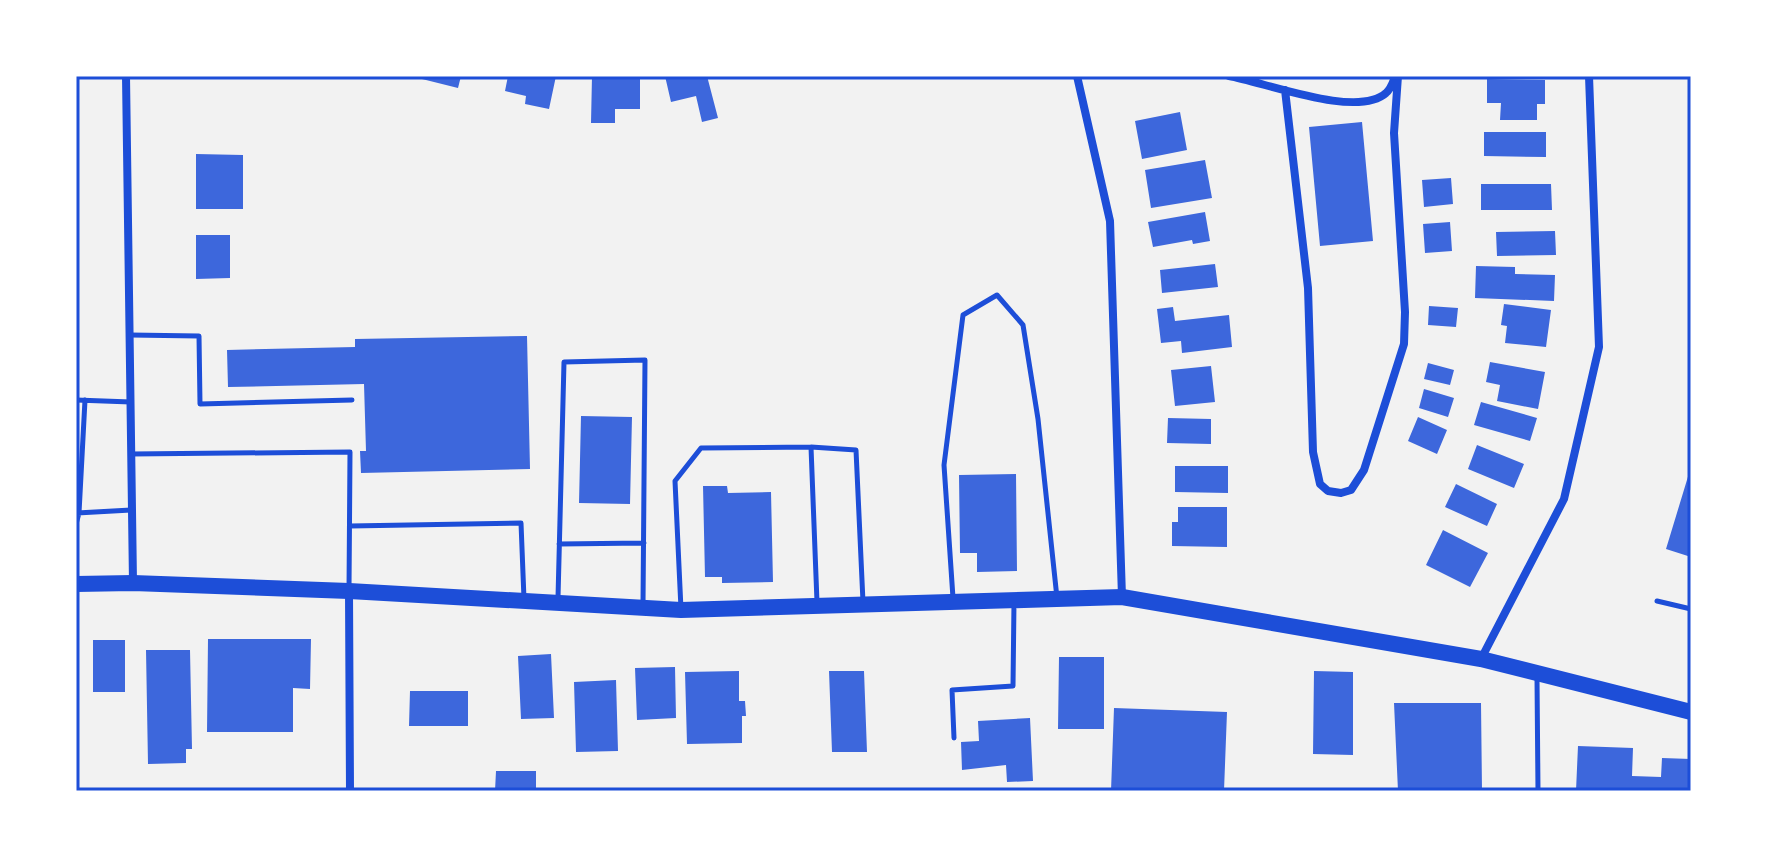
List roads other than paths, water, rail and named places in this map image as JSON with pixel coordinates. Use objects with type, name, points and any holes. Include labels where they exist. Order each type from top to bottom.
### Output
[{"type":"main road","points":[[76,584],[133,583],[349,591],[681,610],[1122,597],[1481,659],[1691,712]]},
{"type":"street","points":[[126,76],[133,583]]},
{"type":"street","points":[[1077,76],[1110,221],[1122,597]]},
{"type":"street","points":[[1229,76],[1311,98],[1373,101],[1389,92],[1397,76]]},
{"type":"street","points":[[1285,90],[1308,288],[1313,452],[1320,484],[1328,491],[1341,493],[1351,490],[1364,470],[1404,344],[1405,312],[1394,133],[1397,76]]},
{"type":"street","points":[[1481,659],[1564,499],[1599,347],[1589,76]]},
{"type":"street","points":[[349,591],[350,791]]},
{"type":"lane","points":[[954,603],[944,465],[963,315],[997,295],[1023,325],[1038,419],[1057,599]]},
{"type":"lane","points":[[129,335],[199,336],[200,404],[352,400]]},
{"type":"lane","points":[[557,603],[564,362],[645,360],[643,608]]},
{"type":"lane","points":[[76,400],[131,402]]},
{"type":"lane","points":[[76,524],[85,400]]},
{"type":"lane","points":[[811,447],[817,607]]},
{"type":"lane","points":[[681,610],[675,481],[701,448],[811,447],[856,450],[863,605]]},
{"type":"lane","points":[[131,454],[350,452],[349,591]]},
{"type":"lane","points":[[78,513],[132,510]]},
{"type":"lane","points":[[350,526],[521,523],[524,601]]},
{"type":"lane","points":[[559,544],[644,543]]},
{"type":"lane","points":[[954,738],[952,690],[1013,686],[1014,601]]},
{"type":"lane","points":[[1657,601],[1691,609]]},
{"type":"lane","points":[[1537,673],[1538,791]]}]
